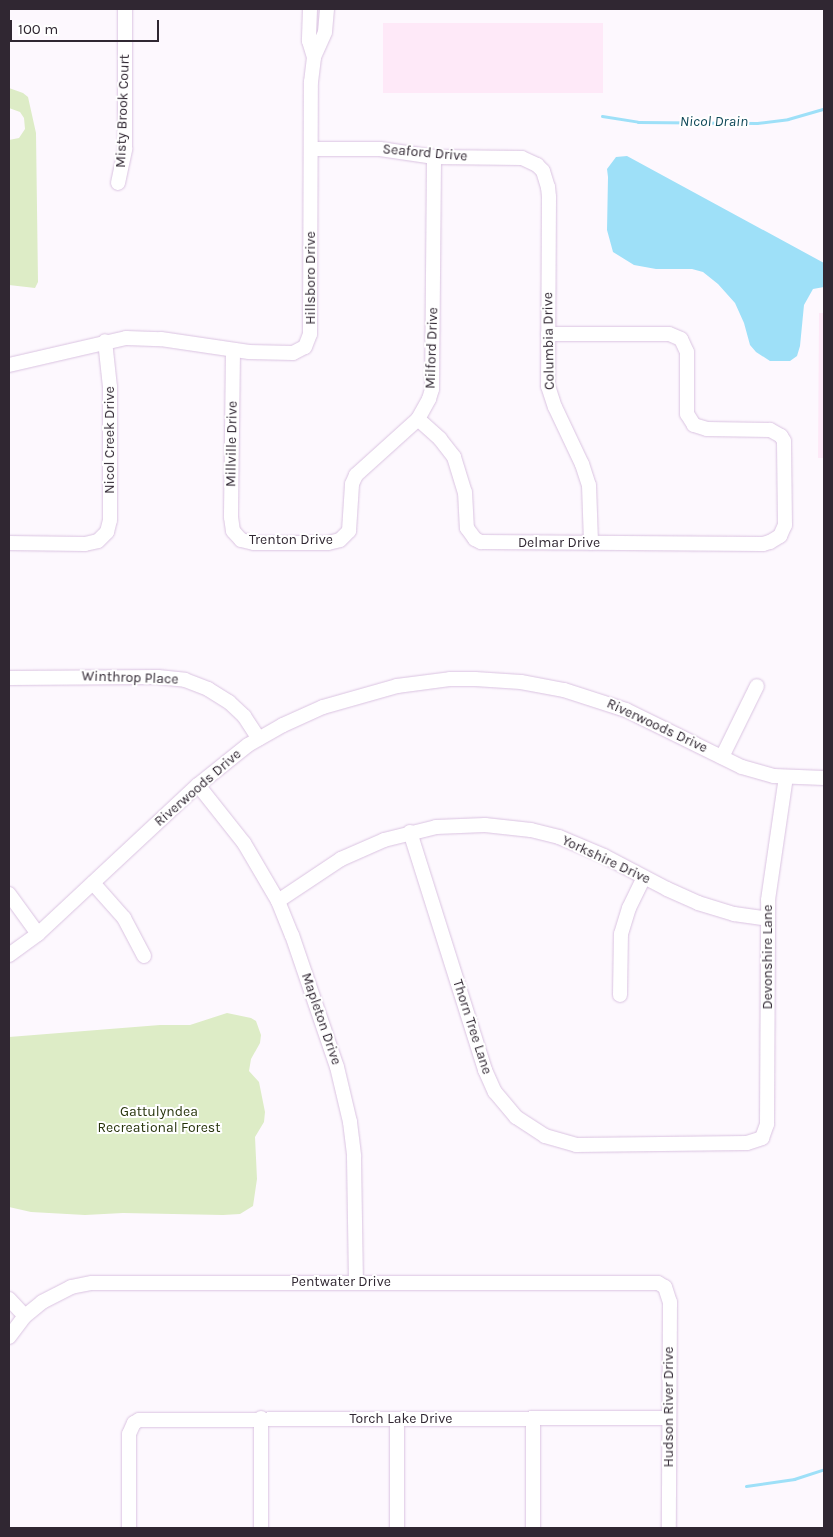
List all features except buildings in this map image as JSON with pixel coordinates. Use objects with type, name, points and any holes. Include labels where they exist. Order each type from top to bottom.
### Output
[{"type":"street","name":"Misty Brook Court","points":[[118,183],[125,150],[125,9]]},
{"type":"street","name":"Hillsboro Drive","points":[[310,9],[310,41],[314,57]]},
{"type":"street","name":"Hillsboro Drive","points":[[9,365],[105,341],[149,338],[233,350],[293,353],[300,351],[309,341],[311,82],[314,57],[325,32],[327,9]]},
{"type":"street","name":"Seaford Drive","points":[[311,149],[380,149],[434,157],[514,157],[522,158],[537,165]]},
{"type":"street","name":"Milford Drive","points":[[345,536],[350,524],[351,494],[356,475],[418,419],[429,399],[433,378],[434,157]]},
{"type":"street","name":"Columbia Drive","points":[[537,165],[543,171],[548,187],[549,392],[586,474],[591,496],[591,543]]},
{"type":"street","name":"Delmar Drive","points":[[418,419],[440,439],[454,457],[465,492],[467,528],[475,539],[487,543],[763,544],[780,536],[785,525],[784,442],[780,436],[770,430],[707,429],[694,425],[687,414],[687,352],[682,339],[669,334],[548,334]]},
{"type":"street","name":"Nicol Creek Drive","points":[[9,543],[92,543],[103,537],[109,527],[110,387],[105,341]]},
{"type":"street","name":"Millville Drive","points":[[233,350],[231,517],[236,536]]},
{"type":"street","name":"Trenton Drive","points":[[236,536],[247,542],[254,543],[334,542],[345,536]]},
{"type":"street","name":"Winthrop Place","points":[[9,678],[158,676],[185,680],[208,689],[229,702],[244,716],[259,739]]},
{"type":"street","name":"Riverwoods Drive","points":[[9,955],[38,934],[198,785],[259,739],[323,707],[372,692],[450,679],[491,680],[544,686],[606,702],[650,720],[722,757],[759,772],[786,778],[824,778]]},
{"type":"street","points":[[722,757],[757,686]]},
{"type":"street","name":"Devonshire Lane","points":[[762,1138],[767,1124],[768,919],[771,869],[786,778]]},
{"type":"street","name":"Mapleton Drive","points":[[198,785],[244,843],[278,900],[292,935],[337,1067],[350,1122],[354,1165],[356,1282]]},
{"type":"street","name":"Yorkshire Drive","points":[[278,900],[341,859],[377,842],[410,832],[469,825],[502,826],[531,830],[588,848],[644,877],[712,908],[734,914],[768,919]]},
{"type":"street","name":"Thorn Tree Lane","points":[[410,832],[485,1070],[496,1092],[516,1117],[545,1136],[576,1145],[747,1143],[762,1138]]},
{"type":"street","points":[[620,995],[621,934],[629,908],[644,877]]},
{"type":"street","points":[[93,883],[124,918],[144,956]]},
{"type":"street","points":[[9,894],[38,934]]},
{"type":"street","name":"Pentwater Drive","points":[[9,1337],[25,1316],[51,1296],[71,1288],[92,1283],[651,1282],[665,1287]]},
{"type":"street","name":"Hudson River Drive","points":[[665,1287],[670,1302],[669,1528]]},
{"type":"street","points":[[9,1299],[25,1316]]},
{"type":"street","points":[[261,1418],[261,1528]]},
{"type":"street","name":"Torch Lake Drive","points":[[129,1528],[129,1434],[134,1423],[145,1419],[669,1418]]},
{"type":"street","points":[[397,1419],[397,1528]]},
{"type":"street","points":[[533,1419],[533,1528]]},
{"type":"shaded area","points":[[383,23],[603,23],[603,93],[383,93]]},
{"type":"shaded area","points":[[819,313],[824,313],[824,458],[818,458]]},
{"type":"green space","points":[[9,88],[28,97],[36,133],[38,282],[35,288],[9,285],[9,140],[19,138],[25,129],[24,118],[20,112],[9,108]]},
{"type":"green space","name":"Gattulyndea Recreational Forest","points":[[227,1013],[251,1018],[256,1021],[261,1035],[260,1043],[251,1059],[249,1071],[259,1082],[265,1112],[264,1122],[255,1137],[257,1179],[253,1206],[240,1214],[223,1215],[123,1213],[85,1215],[31,1212],[9,1207],[9,1037],[160,1025],[190,1025]]},
{"type":"water","points":[[627,156],[824,263],[824,287],[813,289],[804,305],[800,346],[797,356],[790,361],[770,361],[756,352],[750,345],[744,323],[735,303],[718,284],[703,272],[692,269],[656,269],[634,265],[613,252],[607,230],[607,169],[616,157]]},
{"type":"waterway","name":"Nicol Drain","points":[[602,116],[638,122],[757,123],[788,119],[824,109]]},
{"type":"waterway","points":[[746,1486],[794,1479],[824,1469]]}]
